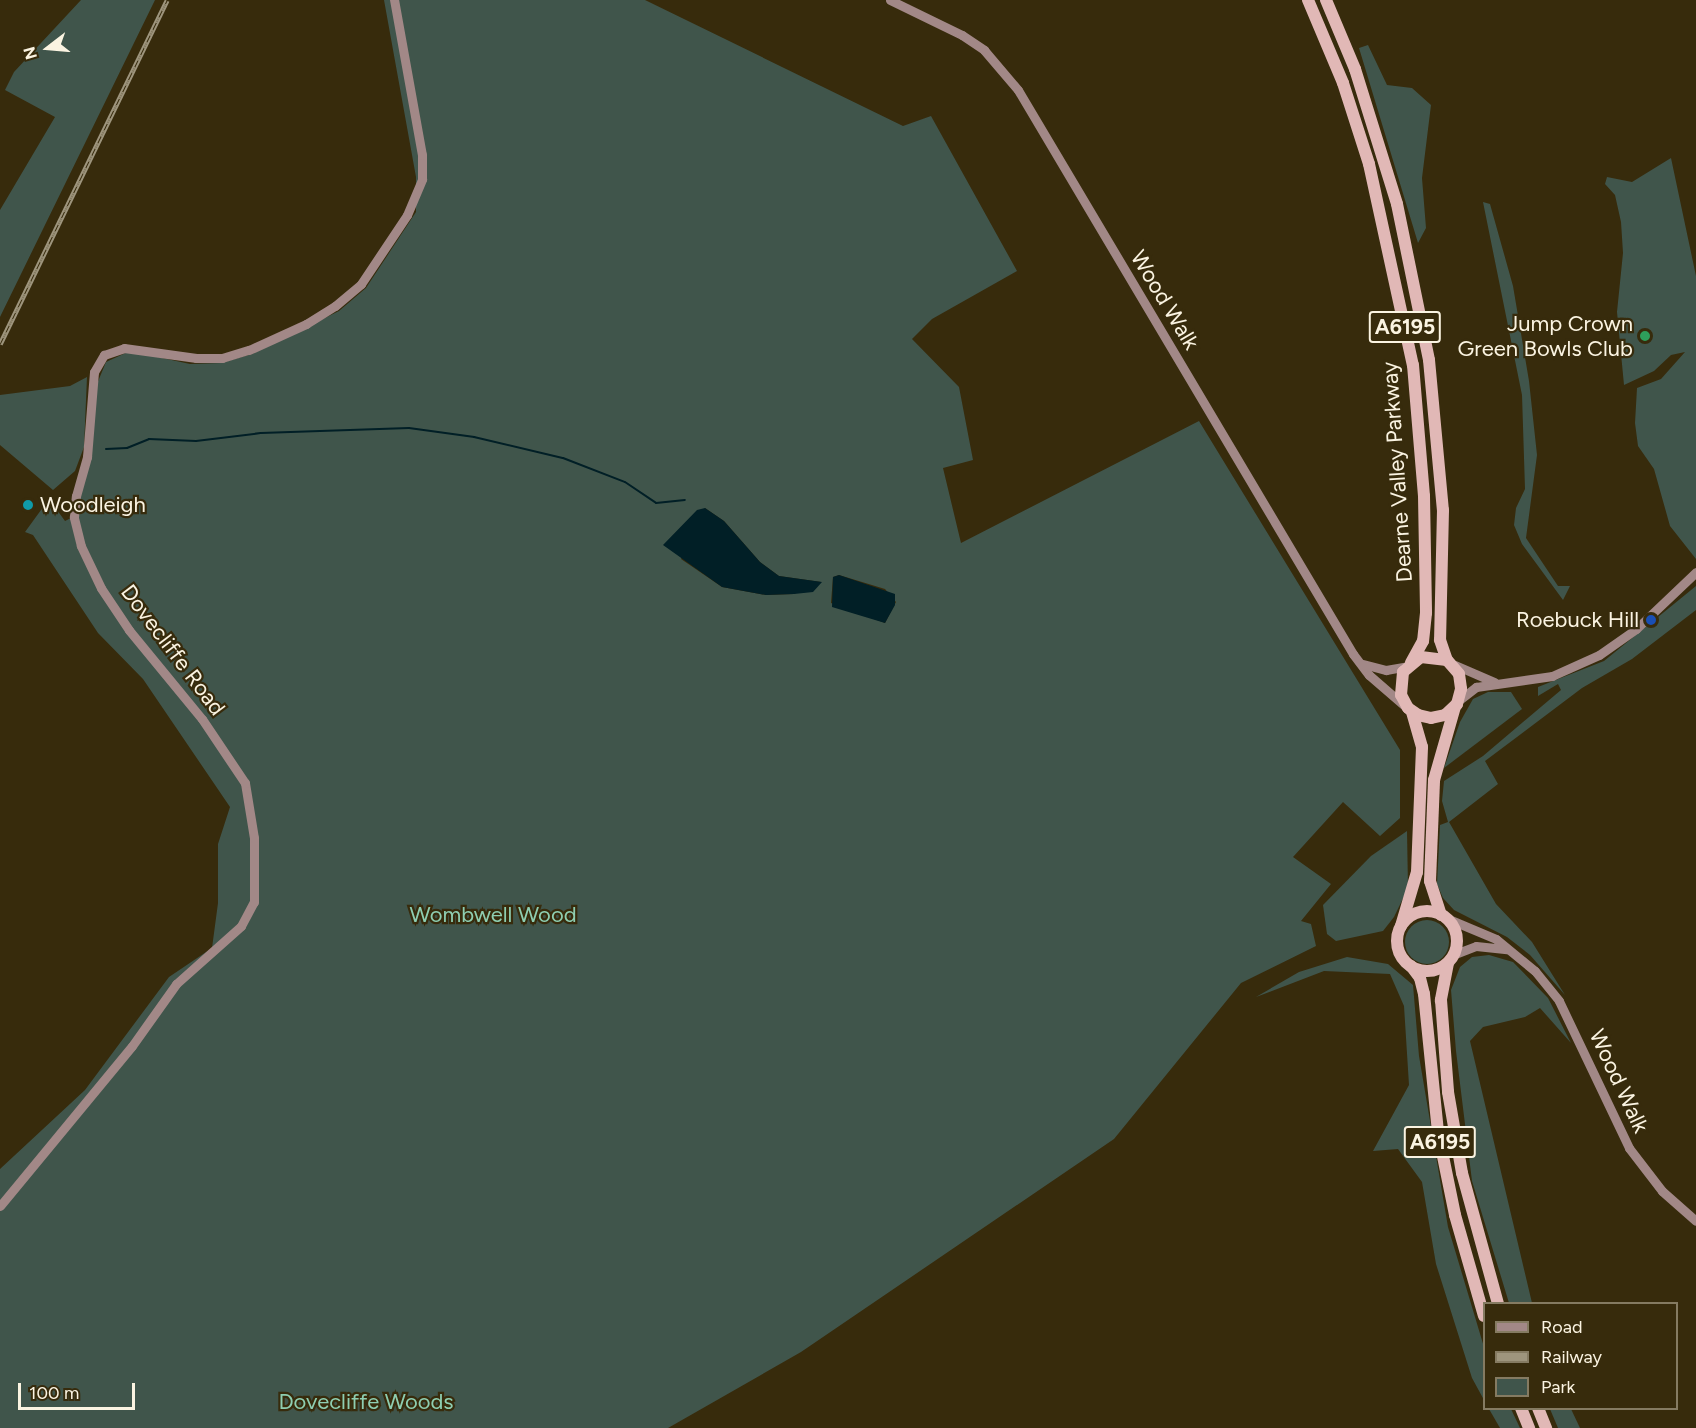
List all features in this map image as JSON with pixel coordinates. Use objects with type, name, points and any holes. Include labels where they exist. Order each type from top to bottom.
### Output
[{"type":"highway","name":"Dearne Valley Parkway","points":[[1308,0],[1343,83],[1369,164],[1413,365],[1424,496],[1426,613],[1423,641],[1409,665]]},
{"type":"highway","name":"Dearne Valley Parkway","points":[[1326,0],[1356,69],[1397,204],[1415,281],[1438,437],[1443,510],[1440,633],[1448,661]]},
{"type":"highway","points":[[1409,665],[1428,656],[1448,661]]},
{"type":"highway","name":"A6195","points":[[1448,661],[1461,682],[1434,780],[1430,881],[1444,916],[1457,939],[1441,1000],[1448,1092],[1462,1173],[1497,1302]]},
{"type":"highway","name":"A6195","points":[[1409,665],[1400,687],[1422,747],[1417,872],[1401,926],[1399,952],[1420,978],[1424,994],[1438,1132],[1455,1215],[1483,1309]]},
{"type":"highway","points":[[1410,710],[1431,718],[1445,715],[1456,705]]},
{"type":"highway","points":[[1401,926],[1415,914],[1444,916]]},
{"type":"highway","points":[[1411,966],[1431,971],[1452,958]]},
{"type":"highway","points":[[1522,1410],[1529,1428]]},
{"type":"highway","points":[[1539,1410],[1546,1428]]},
{"type":"street","name":"Dovecliffe Road","points":[[0,1206],[132,1046],[176,984],[241,926],[254,902],[254,838],[244,783],[202,719],[129,630],[101,588],[81,546],[74,517],[76,495],[87,457],[94,372],[104,355],[123,348],[196,358],[222,358],[249,350],[306,324],[335,306],[361,284],[407,215],[422,178],[422,155],[394,0]]},
{"type":"street","name":"Wood Walk","points":[[890,0],[962,35],[984,50],[1018,90],[1347,644],[1369,675],[1410,710]]},
{"type":"street","points":[[1456,705],[1471,689],[1552,676],[1599,655],[1636,628],[1696,572]]},
{"type":"street","points":[[1448,661],[1476,677],[1500,683]]},
{"type":"street","points":[[1363,664],[1386,670],[1409,665]]},
{"type":"street","name":"Wood Walk","points":[[1444,916],[1496,939],[1515,952],[1559,1001],[1629,1148],[1662,1191],[1696,1221]]},
{"type":"street","points":[[1452,958],[1483,945],[1515,952]]},
{"type":"green space","points":[[81,0],[155,0],[0,317],[0,210],[55,117],[5,90],[14,72]]},
{"type":"green space","name":"Wombwell Wood","points":[[384,0],[645,0],[903,126],[931,116],[1017,271],[932,319],[912,339],[959,387],[973,460],[943,468],[961,543],[1199,421],[1400,750],[1400,818],[1380,836],[1343,802],[1293,857],[1331,884],[1301,921],[1311,924],[1316,946],[1241,983],[1114,1139],[801,1352],[668,1428],[0,1428],[0,1169],[85,1090],[169,977],[212,948],[218,903],[218,844],[230,807],[143,679],[98,633],[33,535],[25,532],[49,499],[65,521],[75,516],[92,396],[106,362],[130,351],[190,364],[221,363],[252,354],[339,311],[366,288],[416,212],[416,177]],"holes":[[[705,508],[724,521],[760,562],[779,576],[821,582],[794,594],[766,595],[722,587],[681,559]],[[839,575],[885,589],[896,602],[885,623],[831,603],[833,577]]]},
{"type":"green space","points":[[1368,45],[1387,85],[1412,88],[1431,105],[1422,178],[1426,228],[1418,243],[1359,48]]},
{"type":"green space","points":[[1671,158],[1696,276],[1696,559],[1670,526],[1654,469],[1638,446],[1635,423],[1637,388],[1661,379],[1685,352],[1671,355],[1654,371],[1624,385],[1617,312],[1623,253],[1621,222],[1615,195],[1605,184],[1607,177],[1632,182]]},
{"type":"green space","points":[[1483,202],[1490,204],[1513,286],[1529,381],[1537,455],[1526,538],[1558,586],[1570,586],[1563,600],[1522,544],[1514,525],[1516,508],[1525,489],[1522,395]]},
{"type":"green space","points":[[87,377],[84,447],[75,471],[53,490],[0,445],[0,395],[70,386]]},
{"type":"green space","points":[[1696,586],[1696,610],[1632,659],[1582,688],[1485,761],[1498,784],[1449,822],[1496,904],[1532,942],[1565,995],[1530,955],[1507,937],[1454,910],[1443,898],[1437,884],[1440,825],[1448,822],[1442,801],[1444,781],[1483,756],[1561,690],[1558,684],[1538,696],[1538,687],[1604,661]]},
{"type":"green space","points":[[1488,692],[1511,692],[1522,709],[1444,768],[1460,722],[1473,699]]},
{"type":"green space","points":[[1407,831],[1408,888],[1394,917],[1383,931],[1336,941],[1327,934],[1323,905],[1371,856]]},
{"type":"green space","points":[[1427,920],[1436,921],[1443,926],[1448,933],[1448,951],[1443,958],[1436,963],[1427,964],[1418,963],[1411,958],[1406,951],[1405,942],[1406,933],[1411,926],[1418,921]]},
{"type":"green space","points":[[1489,955],[1513,962],[1548,998],[1571,1043],[1540,1008],[1525,1017],[1483,1027],[1470,1041],[1532,1302],[1509,1302],[1472,1181],[1451,990],[1460,967],[1472,957]]},
{"type":"green space","points":[[1347,957],[1388,964],[1413,985],[1419,1056],[1448,1227],[1483,1344],[1483,1398],[1472,1378],[1436,1264],[1422,1182],[1398,1149],[1373,1151],[1409,1085],[1404,1006],[1390,974],[1324,971],[1256,997],[1299,972]]},
{"type":"green space","points":[[1490,1410],[1511,1410],[1520,1428],[1500,1428]]},
{"type":"green space","points":[[1550,1410],[1571,1410],[1580,1428],[1558,1428]]},
{"type":"water","points":[[705,508],[724,521],[760,562],[779,576],[822,582],[813,592],[794,594],[766,595],[722,587],[663,545],[697,510]]},
{"type":"water","points":[[839,575],[895,594],[895,605],[885,623],[832,607],[833,577]]},
{"type":"waterway","points":[[106,449],[127,448],[149,439],[196,441],[261,433],[409,428],[474,437],[563,458],[625,482],[656,503],[685,500]]},
{"type":"railway","points":[[0,344],[167,0]]},
{"type":"place","name":"Jump Crown Green Bowls Club","points":[[1645,336]]},
{"type":"place","name":"Woodleigh","points":[[28,505]]},
{"type":"place","name":"Roebuck Hill","points":[[1651,620]]},
{"type":"park label","name":"Dovecliffe Woods","points":[[366,1402]]}]
